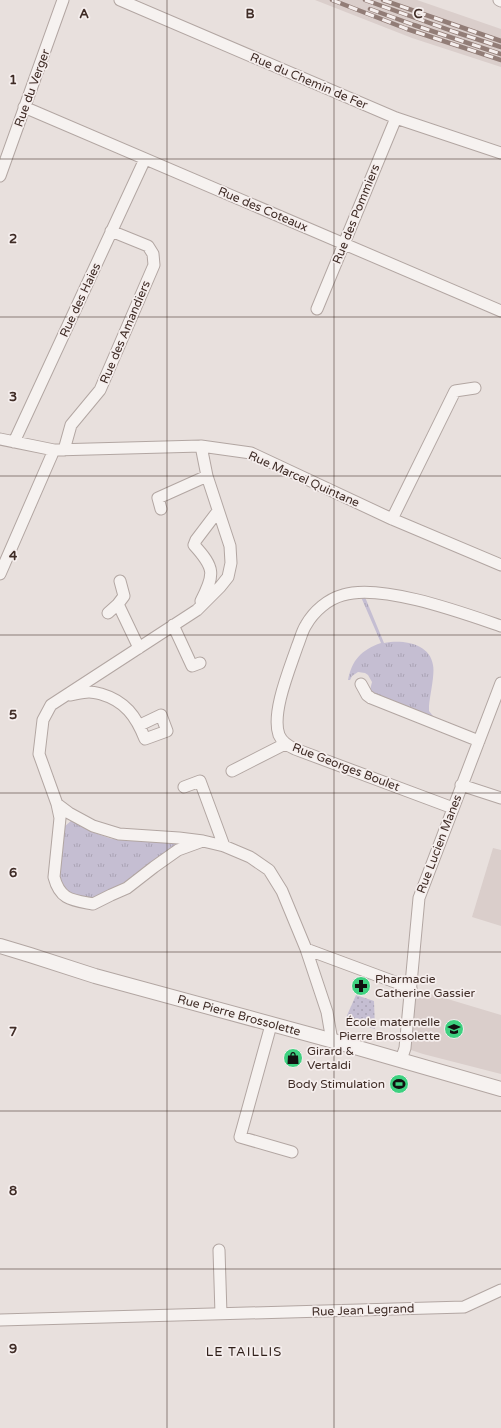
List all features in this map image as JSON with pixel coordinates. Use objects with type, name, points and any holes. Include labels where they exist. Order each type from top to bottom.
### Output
[{"type":"street","name":"Rue du Verger","points":[[0,176],[63,0]]},
{"type":"street","name":"Rue du Chemin de Fer","points":[[120,0],[396,118],[501,153]]},
{"type":"street","name":"Rue des Coteaux","points":[[24,107],[501,311]]},
{"type":"street","name":"Rue des Pommiers","points":[[317,309],[396,118]]},
{"type":"street","name":"Rue des Haies","points":[[14,442],[145,159]]},
{"type":"street","name":"Rue des Amandiers","points":[[59,450],[71,425],[100,390],[154,265],[153,254],[148,246],[111,231]]},
{"type":"street","points":[[392,519],[455,391],[475,388]]},
{"type":"street","name":"Rue Marcel Quintane","points":[[0,439],[59,450],[201,446],[251,453],[392,519],[501,564]]},
{"type":"street","points":[[201,446],[207,476],[230,546],[231,563],[228,576],[220,588],[197,610],[51,705],[43,720],[39,754],[57,804],[60,818],[54,877],[56,887],[66,898],[93,904],[127,888],[178,850],[203,841]]},
{"type":"street","points":[[0,574],[4,555],[59,450]]},
{"type":"street","points":[[161,509],[158,498],[207,476]]},
{"type":"street","points":[[197,610],[211,582],[210,567],[194,545],[196,540],[218,511]]},
{"type":"street","points":[[108,613],[124,596],[120,581]]},
{"type":"street","name":"Rue Georges Boulet","points":[[452,808],[295,749],[286,744],[279,735],[278,723],[285,681],[306,625],[313,615],[327,601],[342,595],[358,591],[390,595],[440,606],[501,626]]},
{"type":"street","points":[[118,604],[139,648]]},
{"type":"street","points":[[173,625],[192,666],[200,663]]},
{"type":"street","name":"Rue Lucien Manes","points":[[401,1060],[405,1048],[418,898],[501,683]]},
{"type":"street","points":[[361,684],[367,695],[371,698],[479,741]]},
{"type":"street","points":[[65,695],[90,692],[109,696],[121,702],[140,725]]},
{"type":"street","points":[[232,771],[286,744]]},
{"type":"street","points":[[184,787],[200,781],[224,846]]},
{"type":"street","points":[[462,785],[501,798]]},
{"type":"street","points":[[57,804],[69,813],[93,826],[119,834],[179,838],[203,841],[224,846],[250,857],[269,870],[282,891],[306,949],[327,1012],[332,1041]]},
{"type":"street","name":"Rue Pierre Brossolette","points":[[0,946],[95,976],[501,1088]]},
{"type":"street","points":[[306,949],[411,988]]},
{"type":"street","points":[[271,1025],[240,1137],[292,1152]]},
{"type":"street","points":[[219,1250],[221,1314]]},
{"type":"street","name":"Rue Jean Legrand","points":[[0,1320],[464,1307],[501,1290]]},
{"type":"shaded area","points":[[315,0],[417,0],[501,29],[501,67],[412,38]]},
{"type":"shaded area","points":[[493,848],[501,850],[501,926],[472,917]]},
{"type":"shaded area","name":"École maternelle Pierre Brossolette","points":[[411,988],[501,1015],[501,1074],[405,1048]]},
{"type":"green space","points":[[361,597],[365,597],[384,643],[407,642],[414,644],[421,647],[431,658],[433,674],[429,711],[433,716],[432,719],[373,696],[370,690],[372,682],[365,673],[358,672],[352,676],[350,680],[348,680],[352,667],[358,657],[368,649],[381,643]]},
{"type":"green space","points":[[72,820],[92,832],[112,839],[179,842],[125,885],[92,899],[72,896],[59,882],[64,827]]},
{"type":"green space","points":[[356,995],[374,1001],[375,1029],[345,1020]]},
{"type":"railway","points":[[332,0],[407,29],[501,60]]},
{"type":"railway","points":[[365,0],[501,47]]},
{"type":"railway","points":[[383,0],[501,41]]},
{"type":"railway","points":[[370,9],[501,54]]},
{"type":"place","name":"Pharmacie Catherine Gassier","points":[[361,986]]},
{"type":"place","name":"École maternelle Pierre Brossolette","points":[[454,1029]]},
{"type":"place","name":"Girard & Vertaldi","points":[[293,1058]]},
{"type":"place","name":"Body Stimulation","points":[[399,1084]]},
{"type":"district","name":"LE TAILLIS","points":[[244,1352]]}]
